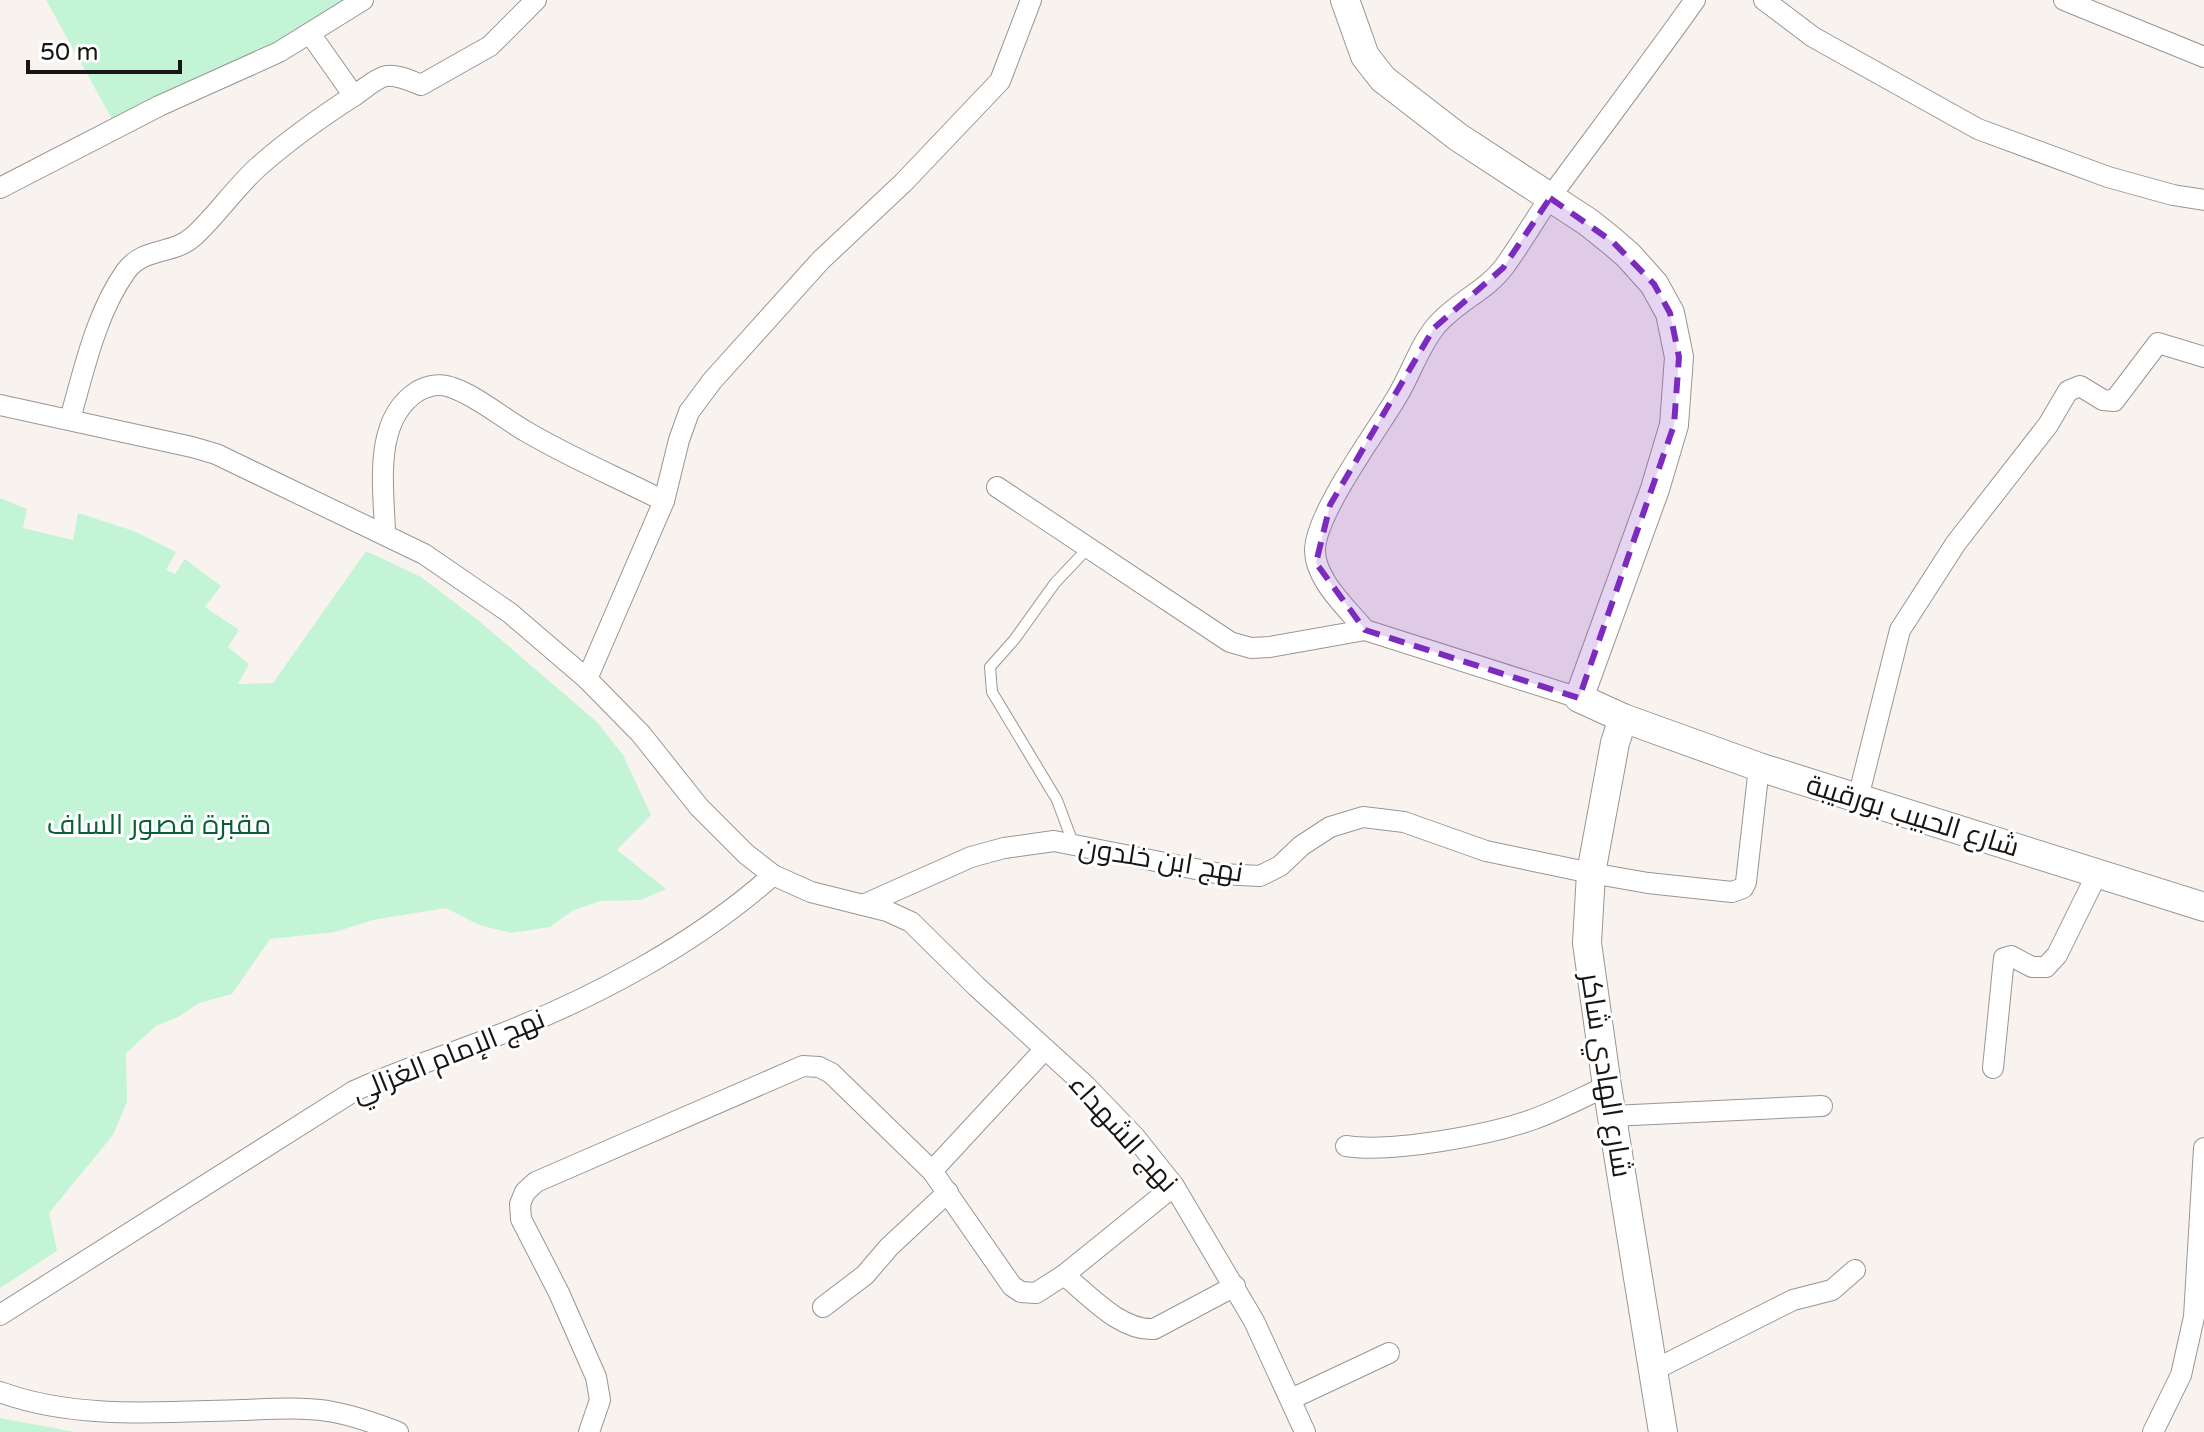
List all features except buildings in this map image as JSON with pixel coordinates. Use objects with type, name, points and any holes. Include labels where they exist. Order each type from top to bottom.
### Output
[{"type":"street","points":[[0,188],[159,106],[279,52],[363,0]]},
{"type":"street","points":[[70,419],[85,365],[105,312],[134,261],[146,253],[167,251],[192,238],[256,169],[354,96],[385,76],[421,85],[438,78],[490,46],[536,0]]},
{"type":"street","points":[[587,679],[664,501],[689,412],[712,381],[821,260],[903,183],[1000,81],[1031,0]]},
{"type":"street","points":[[997,487],[1230,642],[1251,648],[1270,647],[1365,630],[1579,698],[1655,489],[1674,425],[1679,357],[1670,313],[1642,270],[1588,222],[1458,137],[1383,79],[1365,56],[1345,0]]},
{"type":"street","points":[[1365,630],[1331,588],[1316,563],[1315,546],[1330,505],[1399,393],[1434,328],[1452,309],[1491,282],[1503,268],[1550,198],[1695,0]]},
{"type":"street","points":[[1764,0],[1813,37],[1978,129],[2108,177],[2204,200]]},
{"type":"street","points":[[2064,0],[2204,57]]},
{"type":"street","points":[[311,35],[354,96]]},
{"type":"street","points":[[1858,798],[1900,630],[1956,543],[2048,425],[2068,391],[2080,386],[2103,400],[2114,401],[2158,343],[2204,357]]},
{"type":"street","points":[[385,533],[383,467],[391,425],[410,396],[425,387],[440,385],[454,388],[530,434],[664,501]]},
{"type":"street","name":"نهج الشهداء","points":[[0,405],[216,454],[424,554],[510,613],[587,679],[641,734],[699,807],[746,854],[773,875],[811,892],[901,916],[911,922],[1112,1112],[1174,1186],[1235,1286],[1275,1361],[1305,1432]]},
{"type":"street","name":"شارع الحبيب بورقيبة","points":[[1579,698],[1623,718],[1759,767],[2204,907]]},
{"type":"street","name":"شارع الهادي شاكر","points":[[1623,718],[1615,743],[1591,873],[1587,943],[1663,1432]]},
{"type":"street","name":"نهج ابن خلدون","points":[[863,905],[982,854],[1054,841],[1221,874],[1260,876],[1280,866],[1301,846],[1330,827],[1363,817],[1404,822],[1486,851],[1591,873],[1725,893],[1743,888],[1746,882],[1759,767]]},
{"type":"street","points":[[1993,1068],[2004,958],[2011,956],[2032,967],[2046,967],[2057,955],[2098,872]]},
{"type":"street","name":"نهج الإمام الغزالي","points":[[0,1315],[354,1091],[567,1006],[684,944],[732,911],[773,875]]},
{"type":"street","points":[[932,1171],[1045,1049]]},
{"type":"street","points":[[589,1432],[600,1400],[596,1377],[571,1318],[521,1219],[520,1204],[525,1192],[536,1182],[803,1066],[819,1067],[831,1073],[932,1171],[1012,1286],[1021,1292],[1036,1293],[1064,1275],[1174,1186]]},
{"type":"street","points":[[1346,1146],[1368,1149],[1489,1132],[1534,1119],[1607,1086]]},
{"type":"street","points":[[1612,1116],[1822,1106]]},
{"type":"street","points":[[2153,1432],[2181,1375],[2192,1330],[2204,1148]]},
{"type":"street","points":[[823,1307],[865,1275],[889,1247],[948,1192]]},
{"type":"street","points":[[1652,1371],[1793,1300],[1832,1290],[1855,1270]]},
{"type":"street","points":[[1064,1275],[1118,1318],[1145,1329],[1154,1329],[1235,1286]]},
{"type":"street","points":[[1291,1399],[1389,1353]]},
{"type":"street","points":[[0,1392],[78,1409],[328,1411],[358,1417],[398,1432]]},
{"type":"lane","points":[[1074,845],[1057,800],[992,692],[989,679],[990,667],[1014,640],[1055,583],[1088,548]]},
{"type":"highlighted area","points":[[1550,198],[1613,242],[1654,284],[1670,313],[1679,357],[1674,425],[1579,698],[1365,630],[1316,563],[1330,505],[1434,328],[1503,268]]},
{"type":"green space","points":[[46,0],[356,0],[277,50],[113,121]]},
{"type":"green space","name":"مقبرة قصور الساف","points":[[0,498],[27,509],[23,528],[73,540],[78,513],[134,531],[176,552],[166,570],[175,574],[185,559],[221,586],[205,607],[239,630],[228,647],[249,664],[238,684],[273,683],[366,551],[421,577],[479,621],[597,722],[623,755],[651,815],[617,850],[666,889],[641,900],[600,901],[572,911],[550,927],[511,933],[479,925],[446,908],[373,920],[335,932],[270,939],[232,994],[199,1003],[178,1017],[156,1026],[126,1053],[127,1102],[113,1135],[49,1213],[57,1251],[0,1288]]},
{"type":"green space","points":[[0,1418],[75,1432],[0,1432]]}]
